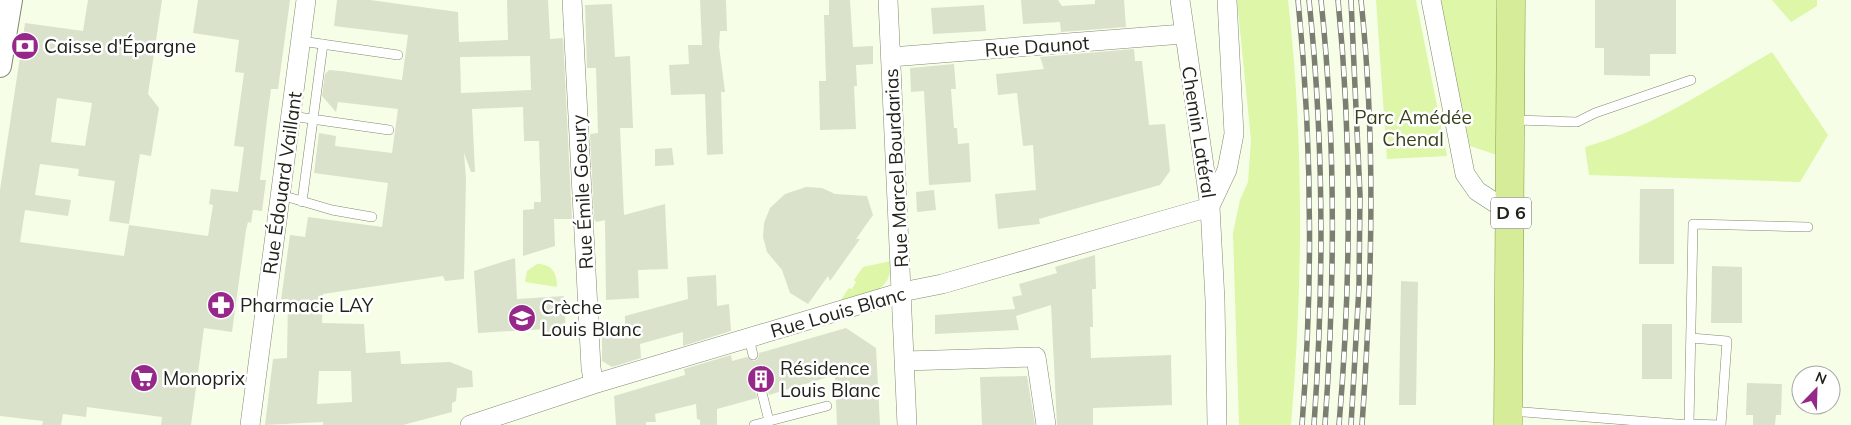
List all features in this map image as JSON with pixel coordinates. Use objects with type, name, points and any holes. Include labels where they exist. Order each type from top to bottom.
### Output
[{"type":"main road","name":"D 6","points":[[1509,418],[1511,0]]},
{"type":"street","name":"Rue Édouard Vaillant","points":[[250,425],[306,0]]},
{"type":"street","name":"Rue Émile Goeury","points":[[572,0],[591,368],[594,384]]},
{"type":"street","name":"Rue Marcel Bourdarias","points":[[888,0],[907,425]]},
{"type":"street","name":"Chemin Latéral","points":[[1180,0],[1183,34],[1204,155],[1210,207]]},
{"type":"street","name":"Chemin Latéral","points":[[1210,207],[1226,170],[1234,134],[1228,0]]},
{"type":"street","points":[[1431,0],[1465,174],[1477,191],[1511,213]]},
{"type":"street","points":[[0,66],[6,12]]},
{"type":"street","name":"Rue Daunot","points":[[891,57],[1183,34]]},
{"type":"street","name":"Rue Louis Blanc","points":[[470,425],[594,384],[751,346],[902,292],[942,284],[1210,207]]},
{"type":"street","points":[[1210,207],[1215,300],[1217,425]]},
{"type":"street","points":[[905,360],[1036,358],[1046,425]]},
{"type":"lane","points":[[301,41],[398,55]]},
{"type":"lane","points":[[302,202],[323,44]]},
{"type":"lane","points":[[1511,120],[1577,122],[1595,113],[1692,80]]},
{"type":"lane","points":[[291,116],[389,130]]},
{"type":"lane","points":[[281,195],[332,210],[372,217]]},
{"type":"lane","points":[[1689,425],[1693,224],[1808,227]]},
{"type":"lane","points":[[1509,418],[1721,425],[1726,341],[1691,338]]},
{"type":"lane","points":[[760,385],[769,421]]},
{"type":"lane","points":[[754,425],[827,406]]},
{"type":"green space","points":[[1237,0],[1288,0],[1297,106],[1300,212],[1298,319],[1291,425],[1239,425],[1233,233],[1240,200],[1248,182],[1251,140]]},
{"type":"green space","name":"Parc Amédée Chenal","points":[[1376,0],[1416,0],[1447,156],[1387,159]]},
{"type":"green space","points":[[1440,0],[1496,0],[1497,155],[1470,146]]},
{"type":"green space","points":[[1772,0],[1817,0],[1817,6],[1791,22]]},
{"type":"green space","points":[[1772,52],[1828,135],[1800,182],[1589,175],[1585,147],[1633,129],[1681,106]]},
{"type":"green space","points":[[891,261],[887,280],[876,291],[840,301],[849,288],[852,289],[856,282],[854,280],[863,267]]},
{"type":"green space","points":[[537,264],[542,264],[553,270],[557,287],[525,282],[527,271]]},
{"type":"building","points":[[88,0],[162,0],[148,94],[159,108],[151,156],[140,154],[129,224],[109,221],[115,181],[78,176],[79,169],[40,164],[35,195],[71,200],[68,216],[25,210],[20,242],[124,256],[129,225],[208,236],[213,205],[209,204],[211,189],[238,192],[244,147],[234,146],[244,73],[235,72],[239,40],[193,33],[198,0],[290,0],[278,89],[271,89],[267,119],[260,180],[266,180],[262,211],[253,210],[251,223],[248,222],[246,230],[232,332],[204,328],[191,425],[161,425],[162,417],[87,407],[86,417],[63,414],[61,425],[42,425],[43,421],[0,416],[0,190],[25,23],[83,31]],"holes":[[[57,98],[92,103],[85,146],[51,142]]]},
{"type":"building","points":[[337,0],[370,0],[458,12],[459,42],[508,40],[507,0],[548,0],[550,39],[563,38],[572,219],[554,219],[555,246],[523,256],[523,210],[534,209],[534,202],[541,202],[539,141],[524,141],[523,107],[472,109],[475,172],[471,172],[464,153],[466,179],[464,279],[445,281],[443,276],[323,294],[322,323],[364,324],[366,353],[400,351],[401,364],[450,362],[472,371],[473,387],[457,388],[456,401],[452,403],[452,412],[403,425],[323,425],[323,422],[265,425],[273,359],[287,358],[288,299],[281,300],[290,235],[305,237],[308,217],[382,227],[388,183],[314,173],[319,133],[336,136],[335,146],[392,153],[398,109],[338,102],[336,112],[322,96],[325,74],[329,70],[402,80],[408,35],[334,26]],"holes":[[[530,56],[531,90],[461,93],[460,57]],[[319,371],[351,371],[352,402],[317,404]]]},
{"type":"building","points":[[700,0],[726,0],[727,31],[720,31],[719,46],[725,92],[721,92],[723,154],[707,155],[705,94],[671,95],[669,65],[689,64],[688,45],[702,45]]},
{"type":"building","points":[[829,0],[850,0],[853,47],[873,46],[873,64],[856,65],[857,86],[854,86],[856,129],[820,130],[819,81],[826,81],[824,15],[829,15]]},
{"type":"building","points":[[1021,0],[1058,0],[1062,6],[1095,4],[1095,0],[1124,0],[1126,27],[1061,32],[1060,22],[1023,24]]},
{"type":"building","points":[[1595,0],[1676,0],[1676,54],[1650,54],[1650,76],[1604,75],[1604,48],[1595,48]]},
{"type":"building","points":[[612,4],[615,57],[630,56],[633,128],[620,128],[624,215],[665,204],[668,269],[638,270],[639,298],[606,300],[605,220],[596,222],[594,218],[590,134],[598,133],[596,68],[587,68],[585,5]]},
{"type":"building","points":[[984,5],[986,31],[933,34],[931,8]]},
{"type":"building","points":[[1134,49],[1135,61],[1142,61],[1149,125],[1165,124],[1170,171],[1160,185],[1039,219],[1040,224],[998,229],[995,194],[1036,190],[1033,145],[1023,146],[1017,93],[998,95],[996,74],[1044,69],[1040,57]]},
{"type":"building","points":[[954,64],[956,89],[951,89],[954,128],[957,128],[958,144],[969,143],[971,182],[929,185],[924,91],[911,92],[910,68]]},
{"type":"building","points":[[672,148],[674,165],[655,166],[655,149]]},
{"type":"building","points":[[806,187],[822,188],[835,194],[867,196],[873,215],[856,239],[860,239],[830,281],[828,276],[808,304],[790,293],[782,270],[767,252],[763,237],[764,223],[770,208],[785,194]]},
{"type":"building","points":[[1640,189],[1674,189],[1674,264],[1639,264]]},
{"type":"building","points":[[934,190],[936,210],[917,212],[916,192]]},
{"type":"building","points":[[1095,255],[1096,289],[1092,289],[1093,327],[1090,327],[1091,358],[1171,355],[1172,405],[1093,408],[1093,425],[1057,425],[1051,305],[1016,316],[1019,330],[935,334],[935,315],[1015,309],[1012,297],[1022,295],[1019,284],[1057,273],[1055,267]]},
{"type":"building","points":[[515,258],[517,299],[564,296],[566,335],[547,336],[546,329],[478,333],[474,271]]},
{"type":"building","points":[[1712,266],[1742,267],[1742,323],[1711,323]]},
{"type":"building","points":[[716,275],[717,306],[729,304],[731,331],[683,346],[683,332],[640,344],[641,358],[612,367],[602,361],[602,333],[625,329],[625,316],[688,299],[687,277]]},
{"type":"building","points":[[1401,281],[1418,282],[1416,405],[1399,405]]},
{"type":"building","points":[[1642,324],[1672,324],[1672,379],[1642,379]]},
{"type":"building","name":"Résidence Louis Blanc","points":[[846,328],[876,348],[880,425],[837,425],[835,375],[769,395],[765,381],[758,379],[754,384],[757,398],[717,409],[717,425],[700,425],[700,420],[697,419],[696,404],[655,414],[656,422],[646,422],[646,425],[616,425],[614,396],[685,375],[684,369],[731,355],[732,361],[747,357],[754,361],[758,359],[759,353]]},
{"type":"building","points":[[1027,376],[1035,425],[982,425],[980,377]]},
{"type":"building","points":[[1747,383],[1782,384],[1781,415],[1776,415],[1775,425],[1753,425],[1753,415],[1746,415]]},
{"type":"railway","points":[[1298,0],[1306,106],[1309,212],[1308,319],[1302,425]]},
{"type":"railway","points":[[1309,0],[1318,106],[1321,212],[1320,319],[1314,425]]},
{"type":"railway","points":[[1321,0],[1329,106],[1332,212],[1331,319],[1325,425]]},
{"type":"railway","points":[[1338,0],[1343,53],[1348,159],[1348,266],[1339,425]]},
{"type":"railway","points":[[1351,0],[1360,195],[1359,287],[1351,425]]},
{"type":"railway","points":[[1361,0],[1366,53],[1371,159],[1370,266],[1362,425]]},
{"type":"place","name":"Caisse d'Épargne","points":[[25,46]]},
{"type":"place","name":"Pharmacie LAY","points":[[221,305]]},
{"type":"place","name":"Crèche Louis Blanc","points":[[522,318]]},
{"type":"place","name":"Monoprix","points":[[144,378]]},
{"type":"place","name":"Résidence Louis Blanc","points":[[761,379]]}]
